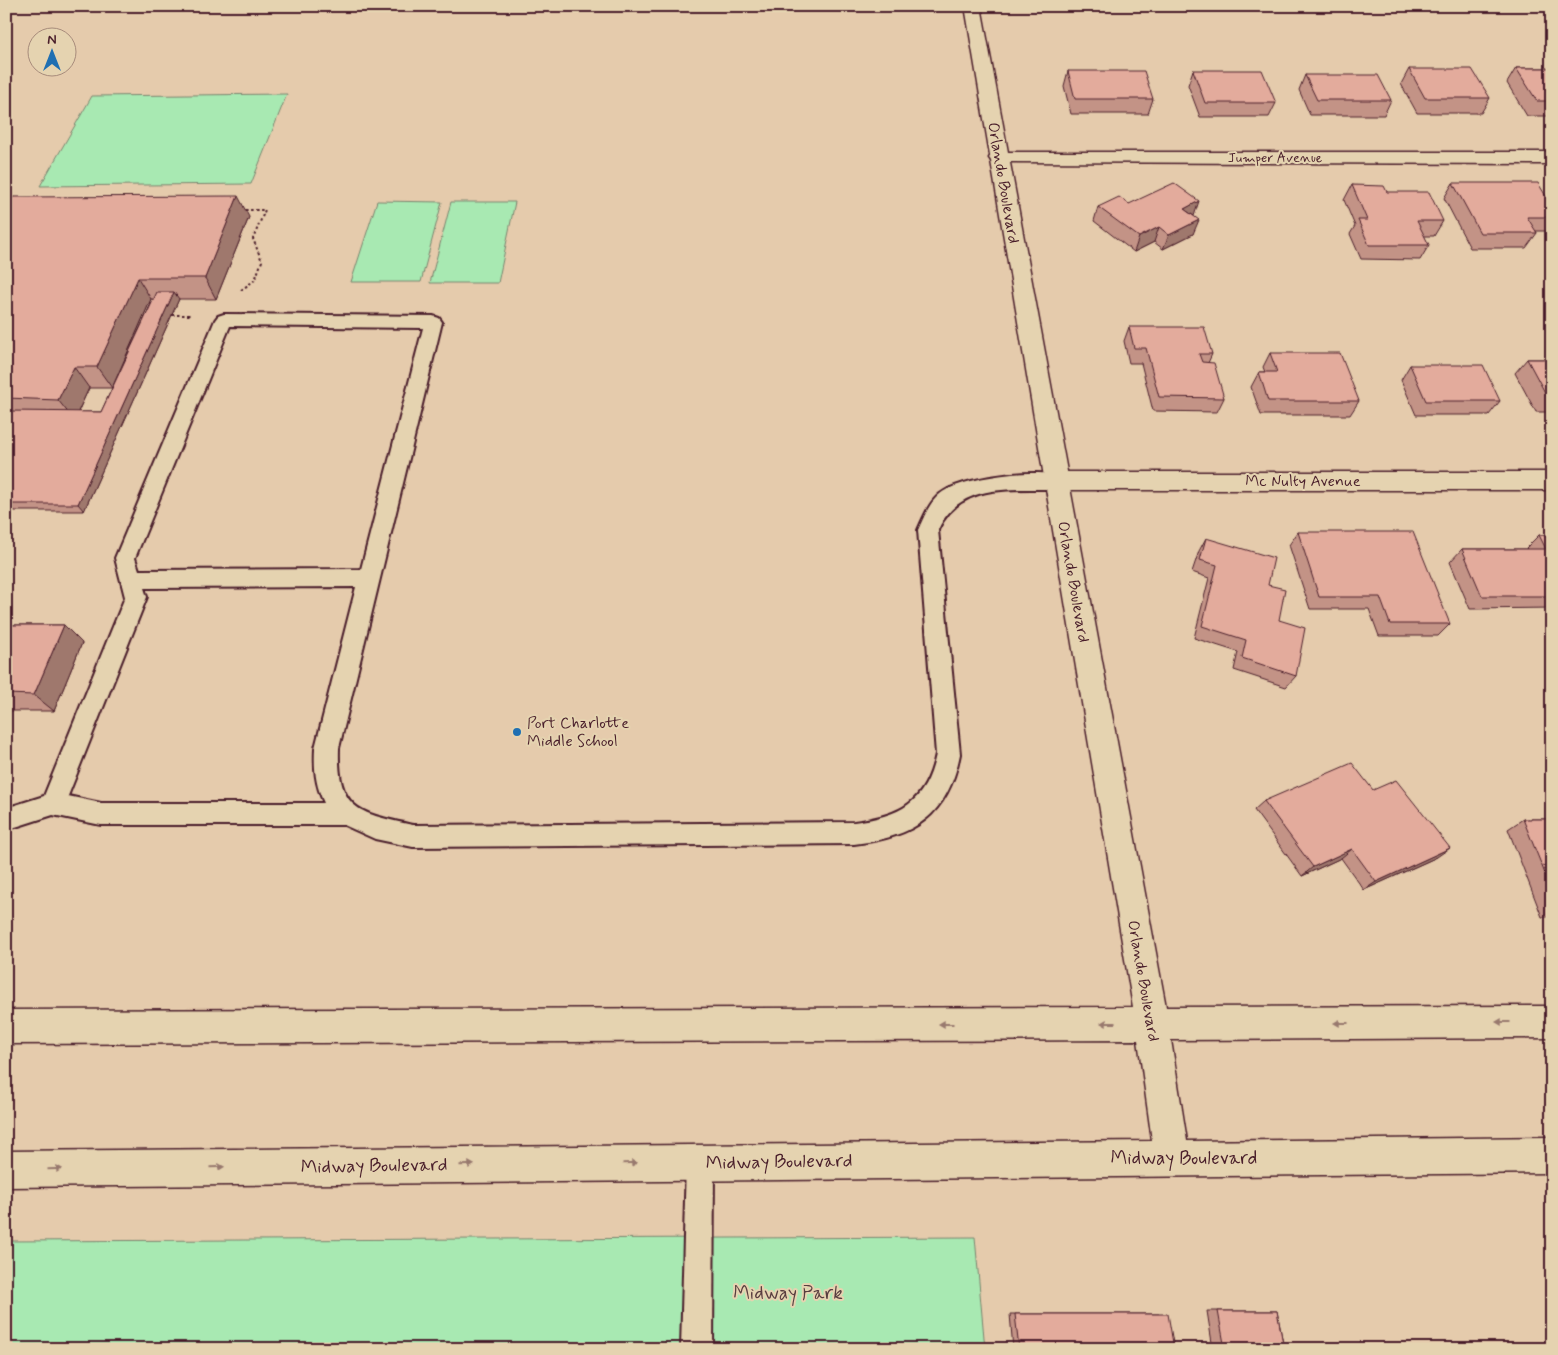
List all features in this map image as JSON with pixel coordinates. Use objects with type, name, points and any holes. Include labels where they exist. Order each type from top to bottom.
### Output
[{"type":"street","name":"Orlando Boulevard","points":[[972,6],[1152,1023],[1172,1158]]},
{"type":"street","name":"Jumper Avenue","points":[[999,158],[1552,158]]},
{"type":"street","name":"Mc Nulty Avenue","points":[[1055,481],[1552,481]]},
{"type":"street","points":[[6,1027],[1552,1022]]},
{"type":"street","name":"Midway Boulevard","points":[[6,1169],[1552,1155]]},
{"type":"lane","points":[[53,804],[136,597],[125,558],[224,320],[433,322],[327,748],[325,764],[332,799],[345,814],[363,824],[413,836],[854,833],[878,831],[895,825],[924,807],[935,795],[946,773],[947,744],[928,530],[930,522],[939,507],[952,496],[970,487],[995,483],[1055,481]]},
{"type":"lane","points":[[132,579],[369,578]]},
{"type":"lane","points":[[6,819],[53,804],[101,814],[345,814]]},
{"type":"lane","points":[[697,1349],[700,1162]]},
{"type":"path","points":[[234,295],[255,280],[262,261],[253,239],[265,210],[235,210]]},
{"type":"path","points":[[172,315],[196,315]]},
{"type":"green space","points":[[287,94],[251,184],[40,186],[92,96]]},
{"type":"green space","points":[[377,201],[442,202],[421,282],[351,282]]},
{"type":"green space","points":[[451,202],[515,202],[498,283],[430,283]]},
{"type":"green space","name":"Midway Park","points":[[975,1237],[985,1349],[6,1349],[6,1241]]},
{"type":"building","points":[[1516,68],[1552,68],[1552,101],[1537,101]]},
{"type":"building","points":[[1409,69],[1472,69],[1490,98],[1425,98]]},
{"type":"building","points":[[1193,70],[1262,70],[1276,103],[1205,103]]},
{"type":"building","points":[[1068,71],[1144,71],[1153,99],[1075,99]]},
{"type":"building","points":[[1305,75],[1378,75],[1391,100],[1317,100]]},
{"type":"building","points":[[1174,183],[1199,201],[1184,209],[1199,220],[1169,235],[1159,227],[1139,237],[1098,207],[1119,197],[1129,204]]},
{"type":"building","points":[[1453,183],[1538,183],[1552,206],[1552,217],[1527,217],[1537,233],[1480,233]]},
{"type":"building","points":[[1352,185],[1384,186],[1387,192],[1429,192],[1443,221],[1417,221],[1429,245],[1369,245],[1358,220],[1367,220]]},
{"type":"building","points":[[238,196],[205,278],[138,278],[97,367],[74,367],[58,400],[6,398],[6,209],[13,197]]},
{"type":"building","points":[[157,292],[174,292],[78,504],[6,504],[6,417],[9,411],[101,412]]},
{"type":"building","points":[[1129,327],[1204,327],[1212,354],[1199,354],[1202,362],[1214,363],[1224,398],[1159,397],[1146,348],[1134,348]]},
{"type":"building","points":[[1270,353],[1340,353],[1359,401],[1268,401],[1259,372],[1277,372]]},
{"type":"building","points":[[1527,359],[1552,359],[1552,398],[1548,398]]},
{"type":"building","points":[[1410,365],[1483,365],[1500,401],[1426,401]]},
{"type":"building","points":[[1298,532],[1413,532],[1450,624],[1390,624],[1380,597],[1319,597]]},
{"type":"building","points":[[1539,535],[1552,535],[1552,596],[1482,596],[1462,549],[1546,549]]},
{"type":"building","points":[[1206,538],[1274,558],[1268,585],[1285,589],[1279,620],[1305,628],[1296,676],[1242,658],[1246,640],[1202,626],[1217,565],[1200,560]]},
{"type":"building","points":[[6,625],[64,625],[34,695],[6,694]]},
{"type":"building","points":[[1352,763],[1373,790],[1396,780],[1450,848],[1376,882],[1352,849],[1313,867],[1264,801]]},
{"type":"building","points":[[1523,819],[1552,819],[1552,891]]},
{"type":"building","points":[[1218,1311],[1277,1311],[1284,1349],[1225,1349]]},
{"type":"building","points":[[1015,1314],[1168,1314],[1174,1349],[1019,1349]]},
{"type":"place","name":"Port Charlotte Middle School","points":[[517,732]]}]
